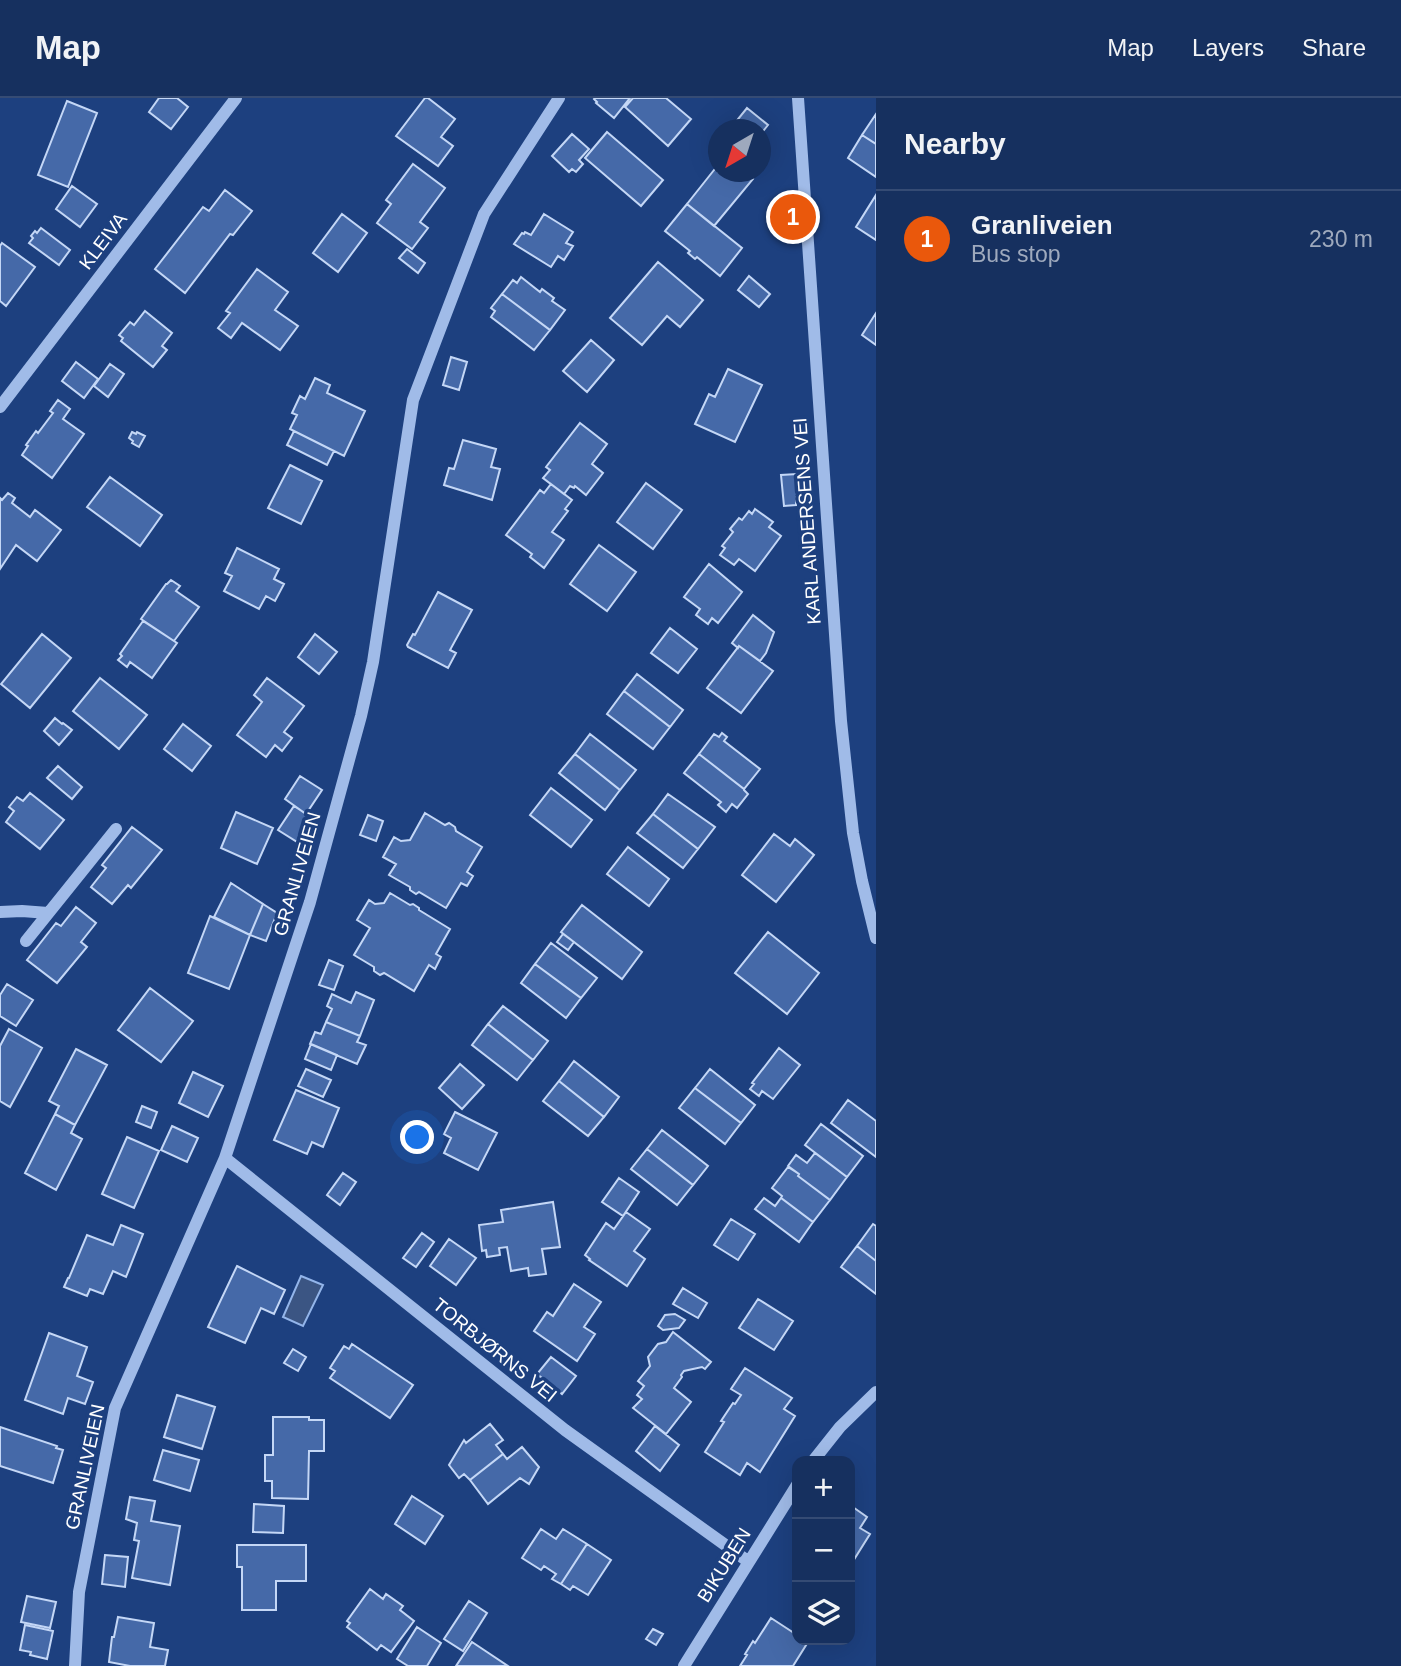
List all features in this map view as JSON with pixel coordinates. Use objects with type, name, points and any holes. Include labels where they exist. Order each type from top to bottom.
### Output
[{"type":"street","name":"KLEIVA","points":[[0,407],[236,98]]},
{"type":"street","name":"GRANLIVEIEN","points":[[75,1666],[79,1592],[115,1408],[225,1158],[310,902],[361,716],[373,662],[413,400],[484,214],[559,98]]},
{"type":"street","name":"KARL ANDERSENS VEI","points":[[798,98],[841,721],[853,833],[876,938]]},
{"type":"street","points":[[26,942],[116,829]]},
{"type":"street","points":[[0,912],[48,914]]},
{"type":"street","name":"TORBJØRNS VEI","points":[[225,1158],[565,1430],[749,1562]]},
{"type":"street","points":[[817,1456],[840,1427],[876,1392]]},
{"type":"street","name":"BIKUBEN","points":[[684,1666],[792,1493]]},
{"type":"water","points":[[301,1276],[323,1285],[303,1326],[283,1317]]},
{"type":"building","points":[[159,98],[177,98],[188,107],[171,129],[149,112]]},
{"type":"building","points":[[425,98],[455,119],[441,137],[453,146],[438,166],[396,136]]},
{"type":"building","points":[[595,98],[630,98],[614,118],[596,103]]},
{"type":"building","points":[[633,98],[666,98],[691,119],[668,146],[625,107]]},
{"type":"building","points":[[67,101],[97,113],[68,187],[38,175]]},
{"type":"building","points":[[747,108],[761,119],[738,119]]},
{"type":"building","points":[[876,114],[876,144],[862,135]]},
{"type":"building","points":[[607,132],[663,180],[641,206],[585,158]]},
{"type":"building","points":[[572,134],[589,149],[579,160],[583,164],[576,172],[572,169],[569,172],[552,156]]},
{"type":"building","points":[[862,135],[876,144],[876,177],[848,158]]},
{"type":"building","points":[[413,164],[445,188],[420,222],[428,228],[412,249],[377,223],[391,204],[386,200]]},
{"type":"building","points":[[708,178],[708,182],[751,182],[714,226],[687,204]]},
{"type":"building","points":[[72,186],[97,204],[80,227],[56,209]]},
{"type":"building","points":[[225,190],[252,211],[233,235],[230,234],[185,293],[155,269],[203,207],[209,211]]},
{"type":"building","points":[[876,195],[876,240],[856,227]]},
{"type":"building","points":[[687,204],[742,248],[720,276],[697,257],[695,259],[688,253],[690,251],[665,231]]},
{"type":"building","points":[[342,214],[367,233],[338,272],[313,253]]},
{"type":"building","points":[[544,214],[573,232],[566,243],[573,246],[564,260],[558,256],[551,267],[514,244],[522,233],[531,235]]},
{"type":"building","points":[[41,228],[70,250],[59,265],[29,243],[35,231],[37,233]]},
{"type":"building","points":[[2,243],[35,267],[6,306],[0,301]]},
{"type":"building","points":[[407,249],[425,263],[418,273],[399,258]]},
{"type":"building","points":[[658,262],[703,300],[680,327],[667,316],[642,345],[610,318]]},
{"type":"building","points":[[257,269],[288,292],[275,310],[298,326],[280,350],[242,323],[231,338],[218,328],[230,313],[226,311]]},
{"type":"building","points":[[749,276],[770,294],[759,307],[738,290]]},
{"type":"building","points":[[521,277],[540,292],[542,289],[554,298],[552,301],[565,310],[550,330],[502,294],[513,280],[517,283]]},
{"type":"building","points":[[502,294],[550,330],[534,350],[491,317],[495,311],[491,308]]},
{"type":"building","points":[[145,311],[172,333],[162,346],[167,350],[153,367],[121,341],[123,338],[119,335],[130,322],[134,325]]},
{"type":"building","points":[[876,313],[876,345],[862,335]]},
{"type":"building","points":[[591,340],[614,360],[587,392],[563,371]]},
{"type":"building","points":[[451,357],[467,362],[459,390],[443,385]]},
{"type":"building","points":[[76,362],[98,379],[84,398],[62,381]]},
{"type":"building","points":[[110,364],[124,374],[108,397],[94,386]]},
{"type":"building","points":[[728,369],[762,385],[735,442],[695,424],[709,394],[715,397]]},
{"type":"building","points":[[315,378],[330,385],[327,393],[365,411],[344,456],[290,429],[297,415],[292,413],[300,396],[305,399]]},
{"type":"building","points":[[58,400],[70,409],[63,419],[84,434],[52,478],[22,455],[36,431],[38,433],[53,413],[50,411]]},
{"type":"building","points":[[580,423],[607,444],[592,464],[603,473],[586,495],[575,486],[570,486],[564,494],[543,478],[550,470],[546,467]]},
{"type":"building","points":[[294,431],[334,451],[327,465],[287,445]]},
{"type":"building","points":[[132,432],[145,436],[139,447],[129,438]]},
{"type":"building","points":[[463,440],[496,449],[491,467],[500,469],[492,500],[444,485],[449,468],[454,469]]},
{"type":"building","points":[[290,465],[322,481],[301,524],[268,508]]},
{"type":"building","points":[[797,474],[796,505],[784,506],[781,475]]},
{"type":"building","points":[[110,477],[162,515],[140,546],[87,507]]},
{"type":"building","points":[[646,483],[682,510],[653,549],[617,522]]},
{"type":"building","points":[[551,484],[572,500],[565,509],[568,511],[552,532],[564,540],[544,568],[530,557],[532,554],[506,535],[540,490],[544,493]]},
{"type":"building","points":[[8,493],[15,498],[12,503],[30,517],[35,510],[61,530],[37,561],[16,545],[0,569],[0,498],[2,500]]},
{"type":"building","points":[[755,509],[773,522],[769,527],[781,536],[755,571],[739,559],[734,565],[720,555],[725,548],[722,546],[733,532],[730,529],[739,518],[742,520],[749,511],[752,514]]},
{"type":"building","points":[[599,545],[636,572],[607,611],[570,584]]},
{"type":"building","points":[[237,548],[279,569],[274,579],[284,584],[275,601],[266,596],[259,609],[224,591],[232,576],[225,573]]},
{"type":"building","points":[[709,564],[742,592],[718,623],[712,618],[708,624],[696,615],[700,609],[684,597]]},
{"type":"building","points":[[171,580],[180,586],[176,591],[199,607],[174,641],[141,619]]},
{"type":"building","points":[[438,592],[472,610],[450,650],[456,653],[448,668],[407,645]]},
{"type":"building","points":[[753,615],[774,632],[760,661],[732,643]]},
{"type":"building","points":[[143,621],[177,643],[152,678],[130,662],[127,667],[118,660]]},
{"type":"building","points":[[670,628],[697,649],[678,673],[651,653]]},
{"type":"building","points":[[42,634],[71,658],[30,708],[1,684]]},
{"type":"building","points":[[315,634],[337,652],[319,674],[298,657]]},
{"type":"building","points":[[739,646],[773,671],[741,713],[707,688]]},
{"type":"building","points":[[637,674],[683,710],[670,727],[624,691]]},
{"type":"building","points":[[100,678],[147,715],[119,749],[73,711]]},
{"type":"building","points":[[267,678],[304,706],[284,732],[292,738],[282,751],[275,745],[266,757],[237,735],[262,702],[254,695]]},
{"type":"building","points":[[624,691],[670,727],[653,749],[607,714]]},
{"type":"building","points":[[55,718],[72,730],[59,745],[44,731]]},
{"type":"building","points":[[183,724],[211,746],[192,771],[164,749]]},
{"type":"building","points":[[722,733],[727,737],[724,741],[760,769],[744,789],[699,754],[714,734],[719,737]]},
{"type":"building","points":[[590,734],[636,770],[620,790],[575,754]]},
{"type":"building","points":[[575,754],[620,790],[605,810],[559,773]]},
{"type":"building","points":[[699,754],[748,794],[737,808],[732,804],[726,812],[718,805],[721,802],[684,773]]},
{"type":"building","points":[[58,766],[82,787],[72,799],[47,778]]},
{"type":"building","points":[[300,776],[322,790],[306,814],[285,799]]},
{"type":"building","points":[[551,788],[592,820],[571,847],[530,815]]},
{"type":"building","points":[[30,793],[64,820],[40,849],[6,822],[14,811],[9,807],[17,797],[23,801]]},
{"type":"building","points":[[668,794],[715,827],[698,849],[653,814]]},
{"type":"building","points":[[294,806],[317,821],[302,845],[278,830]]},
{"type":"building","points":[[236,812],[273,828],[257,864],[221,848]]},
{"type":"building","points":[[425,813],[445,825],[449,823],[456,831],[482,847],[467,872],[473,876],[467,886],[461,883],[446,908],[419,892],[416,894],[410,887],[389,875],[396,864],[383,857],[394,837],[401,841],[410,840]]},
{"type":"building","points":[[653,814],[698,849],[683,868],[637,833]]},
{"type":"building","points":[[368,815],[383,821],[376,841],[360,835]]},
{"type":"building","points":[[132,827],[162,850],[131,888],[128,885],[112,904],[91,887],[106,868],[102,865]]},
{"type":"building","points":[[774,834],[790,846],[795,839],[814,855],[776,902],[742,875]]},
{"type":"building","points":[[628,847],[669,879],[649,906],[607,874]]},
{"type":"building","points":[[231,883],[263,904],[250,935],[214,917]]},
{"type":"building","points":[[390,893],[410,905],[413,904],[450,929],[436,954],[441,957],[435,969],[429,965],[414,991],[384,973],[380,975],[374,971],[374,967],[354,955],[370,928],[357,920],[369,900],[375,904],[384,903]]},
{"type":"building","points":[[263,904],[277,913],[266,941],[250,935]]},
{"type":"building","points":[[582,905],[642,952],[622,979],[561,932]]},
{"type":"building","points":[[76,907],[96,923],[81,942],[87,947],[57,983],[27,960],[56,923],[61,926]]},
{"type":"building","points":[[210,916],[250,935],[229,989],[188,973]]},
{"type":"building","points":[[768,932],[819,973],[787,1014],[735,973]]},
{"type":"building","points":[[563,934],[574,942],[568,950],[557,942]]},
{"type":"building","points":[[551,943],[597,978],[581,998],[535,964]]},
{"type":"building","points":[[329,960],[343,966],[334,990],[319,985]]},
{"type":"building","points":[[535,964],[581,998],[566,1018],[521,983]]},
{"type":"building","points":[[7,984],[33,1000],[16,1026],[0,1016],[0,995]]},
{"type":"building","points":[[150,988],[193,1021],[161,1062],[118,1030]]},
{"type":"building","points":[[356,992],[374,1000],[360,1036],[326,1022],[332,1009],[327,1006],[332,994],[351,1003]]},
{"type":"building","points":[[503,1006],[548,1041],[533,1060],[488,1024]]},
{"type":"building","points":[[326,1022],[360,1036],[357,1042],[366,1045],[357,1064],[310,1044],[315,1032],[321,1034]]},
{"type":"building","points":[[488,1024],[533,1060],[517,1080],[472,1045]]},
{"type":"building","points":[[9,1029],[42,1048],[10,1107],[0,1101],[0,1046]]},
{"type":"building","points":[[311,1044],[337,1055],[331,1070],[305,1059]]},
{"type":"building","points":[[779,1048],[800,1065],[773,1099],[762,1091],[759,1096],[750,1089],[754,1084],[752,1083]]},
{"type":"building","points":[[76,1049],[107,1065],[75,1125],[55,1114],[59,1106],[49,1101]]},
{"type":"building","points":[[574,1061],[619,1097],[604,1117],[559,1081]]},
{"type":"building","points":[[460,1064],[484,1085],[462,1109],[439,1088]]},
{"type":"building","points":[[306,1069],[331,1080],[323,1097],[298,1086]]},
{"type":"building","points":[[710,1069],[755,1105],[741,1123],[695,1088]]},
{"type":"building","points":[[193,1072],[223,1086],[208,1117],[179,1103]]},
{"type":"building","points":[[559,1081],[604,1117],[588,1136],[543,1101]]},
{"type":"building","points":[[695,1088],[741,1123],[725,1144],[679,1108]]},
{"type":"building","points":[[296,1090],[339,1108],[323,1147],[312,1142],[307,1154],[274,1140]]},
{"type":"building","points":[[848,1100],[876,1121],[876,1157],[831,1123]]},
{"type":"building","points":[[142,1106],[157,1112],[151,1128],[136,1122]]},
{"type":"building","points":[[455,1112],[497,1133],[478,1170],[444,1153],[451,1138],[444,1134]]},
{"type":"building","points":[[55,1114],[75,1125],[71,1133],[82,1139],[56,1190],[25,1173]]},
{"type":"building","points":[[821,1124],[863,1156],[847,1177],[805,1145]]},
{"type":"building","points":[[172,1126],[198,1138],[187,1162],[161,1150]]},
{"type":"building","points":[[662,1130],[708,1166],[693,1185],[647,1149]]},
{"type":"building","points":[[127,1137],[159,1151],[134,1208],[102,1194]]},
{"type":"building","points":[[647,1149],[693,1185],[677,1205],[631,1169]]},
{"type":"building","points":[[815,1153],[847,1177],[830,1200],[788,1166],[796,1155],[807,1163]]},
{"type":"building","points":[[788,1167],[830,1200],[813,1222],[772,1188]]},
{"type":"building","points":[[343,1173],[356,1182],[340,1205],[327,1195]]},
{"type":"building","points":[[619,1178],[639,1192],[623,1216],[602,1202]]},
{"type":"building","points":[[764,1198],[775,1206],[781,1198],[813,1222],[799,1242],[755,1209]]},
{"type":"building","points":[[553,1202],[560,1247],[542,1249],[546,1274],[529,1276],[528,1268],[511,1271],[507,1247],[499,1248],[500,1255],[487,1257],[486,1250],[482,1251],[479,1225],[503,1222],[501,1210]]},
{"type":"building","points":[[626,1212],[650,1229],[634,1251],[645,1259],[627,1286],[585,1255],[606,1223],[614,1229]]},
{"type":"building","points":[[731,1219],[755,1234],[738,1260],[714,1245]]},
{"type":"building","points":[[873,1224],[876,1226],[876,1261],[857,1246]]},
{"type":"building","points":[[121,1225],[143,1234],[126,1277],[113,1271],[103,1294],[90,1289],[87,1296],[64,1287],[87,1235],[113,1245]]},
{"type":"building","points":[[422,1233],[434,1242],[416,1267],[403,1258]]},
{"type":"building","points":[[449,1239],[476,1258],[456,1285],[430,1266]]},
{"type":"building","points":[[857,1246],[876,1261],[876,1294],[841,1267]]},
{"type":"building","points":[[237,1266],[285,1290],[274,1314],[261,1308],[245,1343],[208,1327]]},
{"type":"building","points":[[574,1284],[601,1302],[584,1327],[595,1334],[577,1361],[534,1331],[547,1312],[553,1316]]},
{"type":"building","points":[[683,1288],[707,1303],[698,1318],[673,1304]]},
{"type":"building","points":[[758,1299],[793,1321],[774,1350],[739,1328]]},
{"type":"building","points":[[675,1314],[685,1320],[679,1328],[663,1330],[658,1326],[665,1315]]},
{"type":"building","points":[[673,1332],[711,1362],[705,1369],[702,1367],[684,1371],[681,1375],[674,1388],[691,1402],[666,1434],[633,1408],[642,1399],[637,1395],[644,1386],[638,1381],[650,1366],[648,1357],[658,1344],[666,1342]]},
{"type":"building","points":[[49,1333],[87,1347],[77,1376],[93,1382],[85,1404],[68,1398],[63,1414],[25,1400]]},
{"type":"building","points":[[352,1344],[413,1385],[390,1418],[330,1378],[335,1371],[330,1368],[344,1346],[349,1349]]},
{"type":"building","points":[[293,1349],[306,1357],[298,1371],[284,1363]]},
{"type":"building","points":[[551,1357],[576,1376],[562,1394],[537,1374]]},
{"type":"building","points":[[745,1368],[792,1398],[784,1409],[795,1416],[760,1472],[747,1463],[740,1475],[705,1452],[724,1422],[721,1421],[741,1395],[731,1389]]},
{"type":"building","points":[[177,1395],[215,1407],[202,1449],[164,1437]]},
{"type":"building","points":[[273,1417],[309,1417],[309,1420],[324,1420],[324,1451],[309,1451],[308,1499],[272,1498],[272,1481],[265,1481],[265,1455],[273,1455]]},
{"type":"building","points":[[490,1424],[503,1440],[496,1445],[503,1454],[470,1480],[464,1474],[459,1478],[449,1465],[464,1440],[466,1443]]},
{"type":"building","points":[[655,1426],[679,1445],[660,1471],[636,1451]]},
{"type":"building","points":[[0,1427],[63,1450],[53,1483],[0,1466]]},
{"type":"building","points":[[522,1447],[539,1467],[529,1484],[520,1478],[488,1504],[470,1480],[503,1454],[507,1459]]},
{"type":"building","points":[[163,1450],[199,1460],[190,1491],[154,1480]]},
{"type":"building","points":[[412,1496],[443,1516],[425,1544],[395,1524]]},
{"type":"building","points":[[130,1497],[155,1501],[151,1521],[180,1526],[170,1585],[132,1578],[139,1541],[134,1540],[137,1523],[126,1519]]},
{"type":"building","points":[[254,1504],[284,1506],[283,1533],[253,1532]]},
{"type":"building","points":[[855,1509],[867,1517],[860,1528],[870,1534],[855,1558]]},
{"type":"building","points":[[541,1529],[556,1539],[563,1529],[587,1544],[561,1584],[552,1579],[556,1574],[544,1566],[541,1570],[522,1558]]},
{"type":"building","points":[[587,1544],[611,1560],[588,1595],[573,1586],[570,1590],[561,1584]]},
{"type":"building","points":[[237,1545],[306,1545],[306,1581],[276,1581],[276,1610],[242,1610],[242,1567],[237,1567]]},
{"type":"building","points":[[105,1555],[128,1557],[125,1587],[102,1584]]},
{"type":"building","points":[[370,1589],[383,1599],[386,1594],[403,1606],[400,1610],[414,1621],[391,1652],[381,1645],[377,1650],[347,1627],[350,1623],[347,1621]]},
{"type":"building","points":[[27,1596],[56,1602],[50,1628],[21,1622]]},
{"type":"building","points":[[469,1601],[487,1613],[463,1651],[444,1639]]},
{"type":"building","points":[[118,1617],[154,1623],[150,1647],[168,1650],[165,1666],[130,1666],[109,1662]]},
{"type":"building","points":[[771,1618],[792,1632],[792,1645],[806,1645],[793,1666],[740,1666],[753,1641],[755,1643]]},
{"type":"building","points":[[25,1625],[53,1631],[47,1659],[20,1650]]},
{"type":"building","points":[[417,1627],[441,1643],[427,1666],[408,1666],[397,1659]]},
{"type":"building","points":[[653,1629],[663,1634],[656,1645],[646,1639]]},
{"type":"building","points":[[472,1642],[508,1666],[456,1666]]},
{"type":"place","name":"Granliveien","points":[[793,217]]}]
